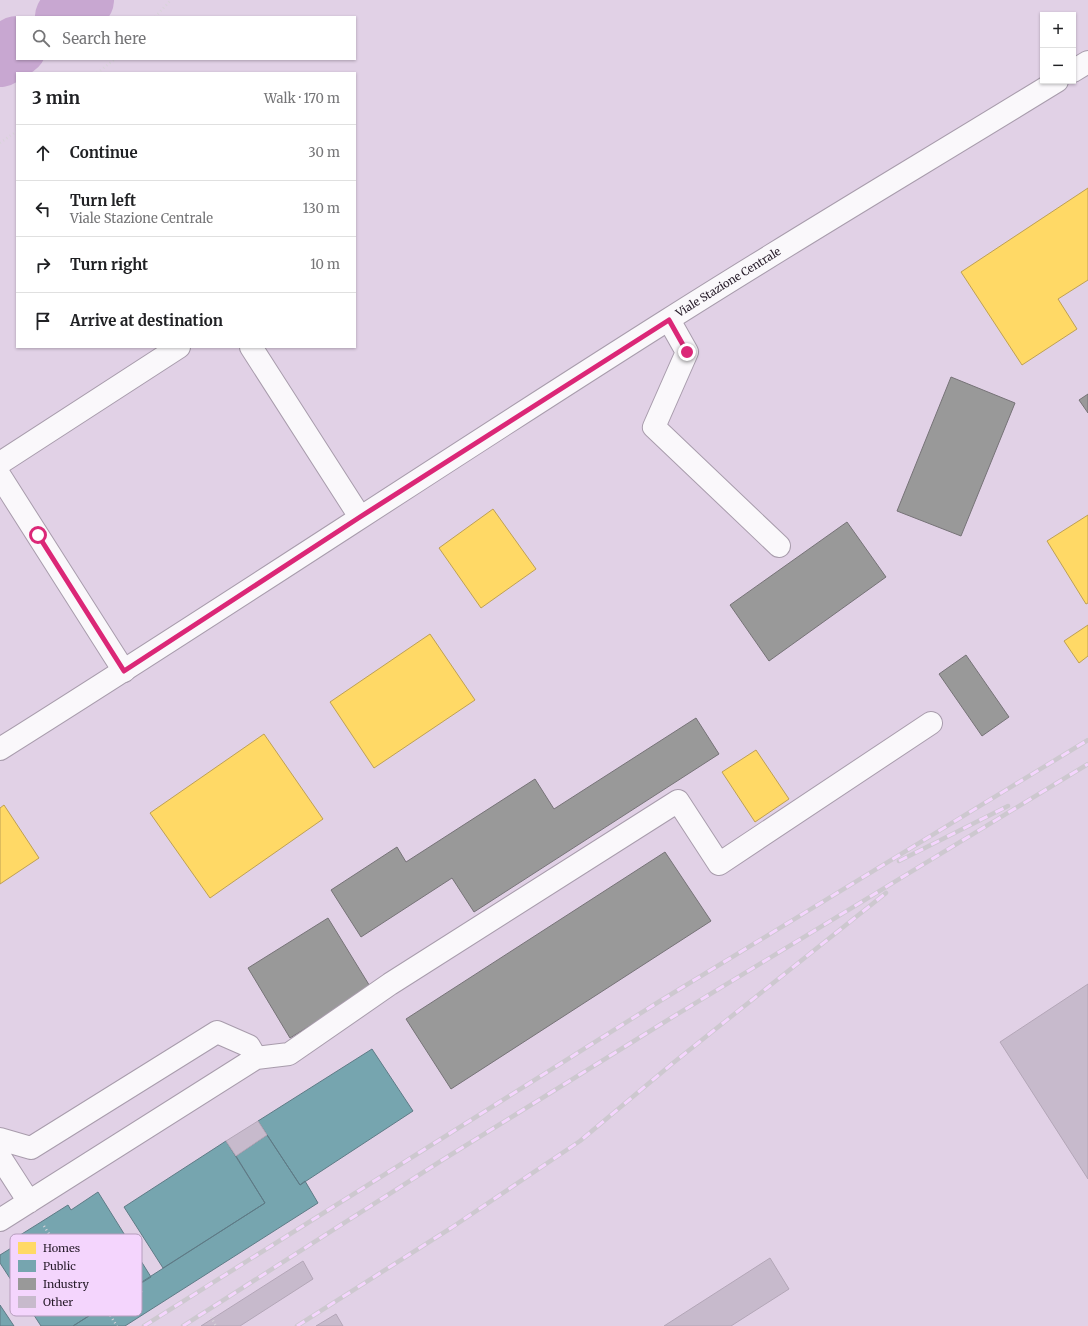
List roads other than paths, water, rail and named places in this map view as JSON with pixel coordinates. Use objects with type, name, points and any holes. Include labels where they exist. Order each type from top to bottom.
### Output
[{"type":"main road","points":[[1076,69],[1088,62]]},
{"type":"main road","name":"Viale Stazione Centrale","points":[[0,749],[124,671],[360,517],[669,320],[1052,84]]},
{"type":"main road","points":[[669,320],[687,352],[654,427],[779,546]]},
{"type":"main road","points":[[0,464],[177,348]]},
{"type":"main road","points":[[251,348],[360,517]]},
{"type":"main road","points":[[0,476],[124,671]]},
{"type":"main road","points":[[0,1220],[256,1058],[289,1054],[390,984],[678,802],[719,864],[931,723]]},
{"type":"main road","points":[[0,1139],[31,1148],[217,1032],[249,1046],[256,1058]]},
{"type":"main road","points":[[0,1157],[29,1202]]},
{"type":"waterway","points":[[66,16],[84,0]]},
{"type":"waterway","points":[[0,57],[16,47]]},
{"type":"railway","points":[[144,1326],[660,1001],[1088,740]]},
{"type":"railway","points":[[183,1326],[444,1159],[671,1018],[1088,764]]},
{"type":"railway","points":[[899,861],[1008,806]]},
{"type":"railway","points":[[297,1326],[451,1228],[580,1141],[673,1063],[886,893]]}]
